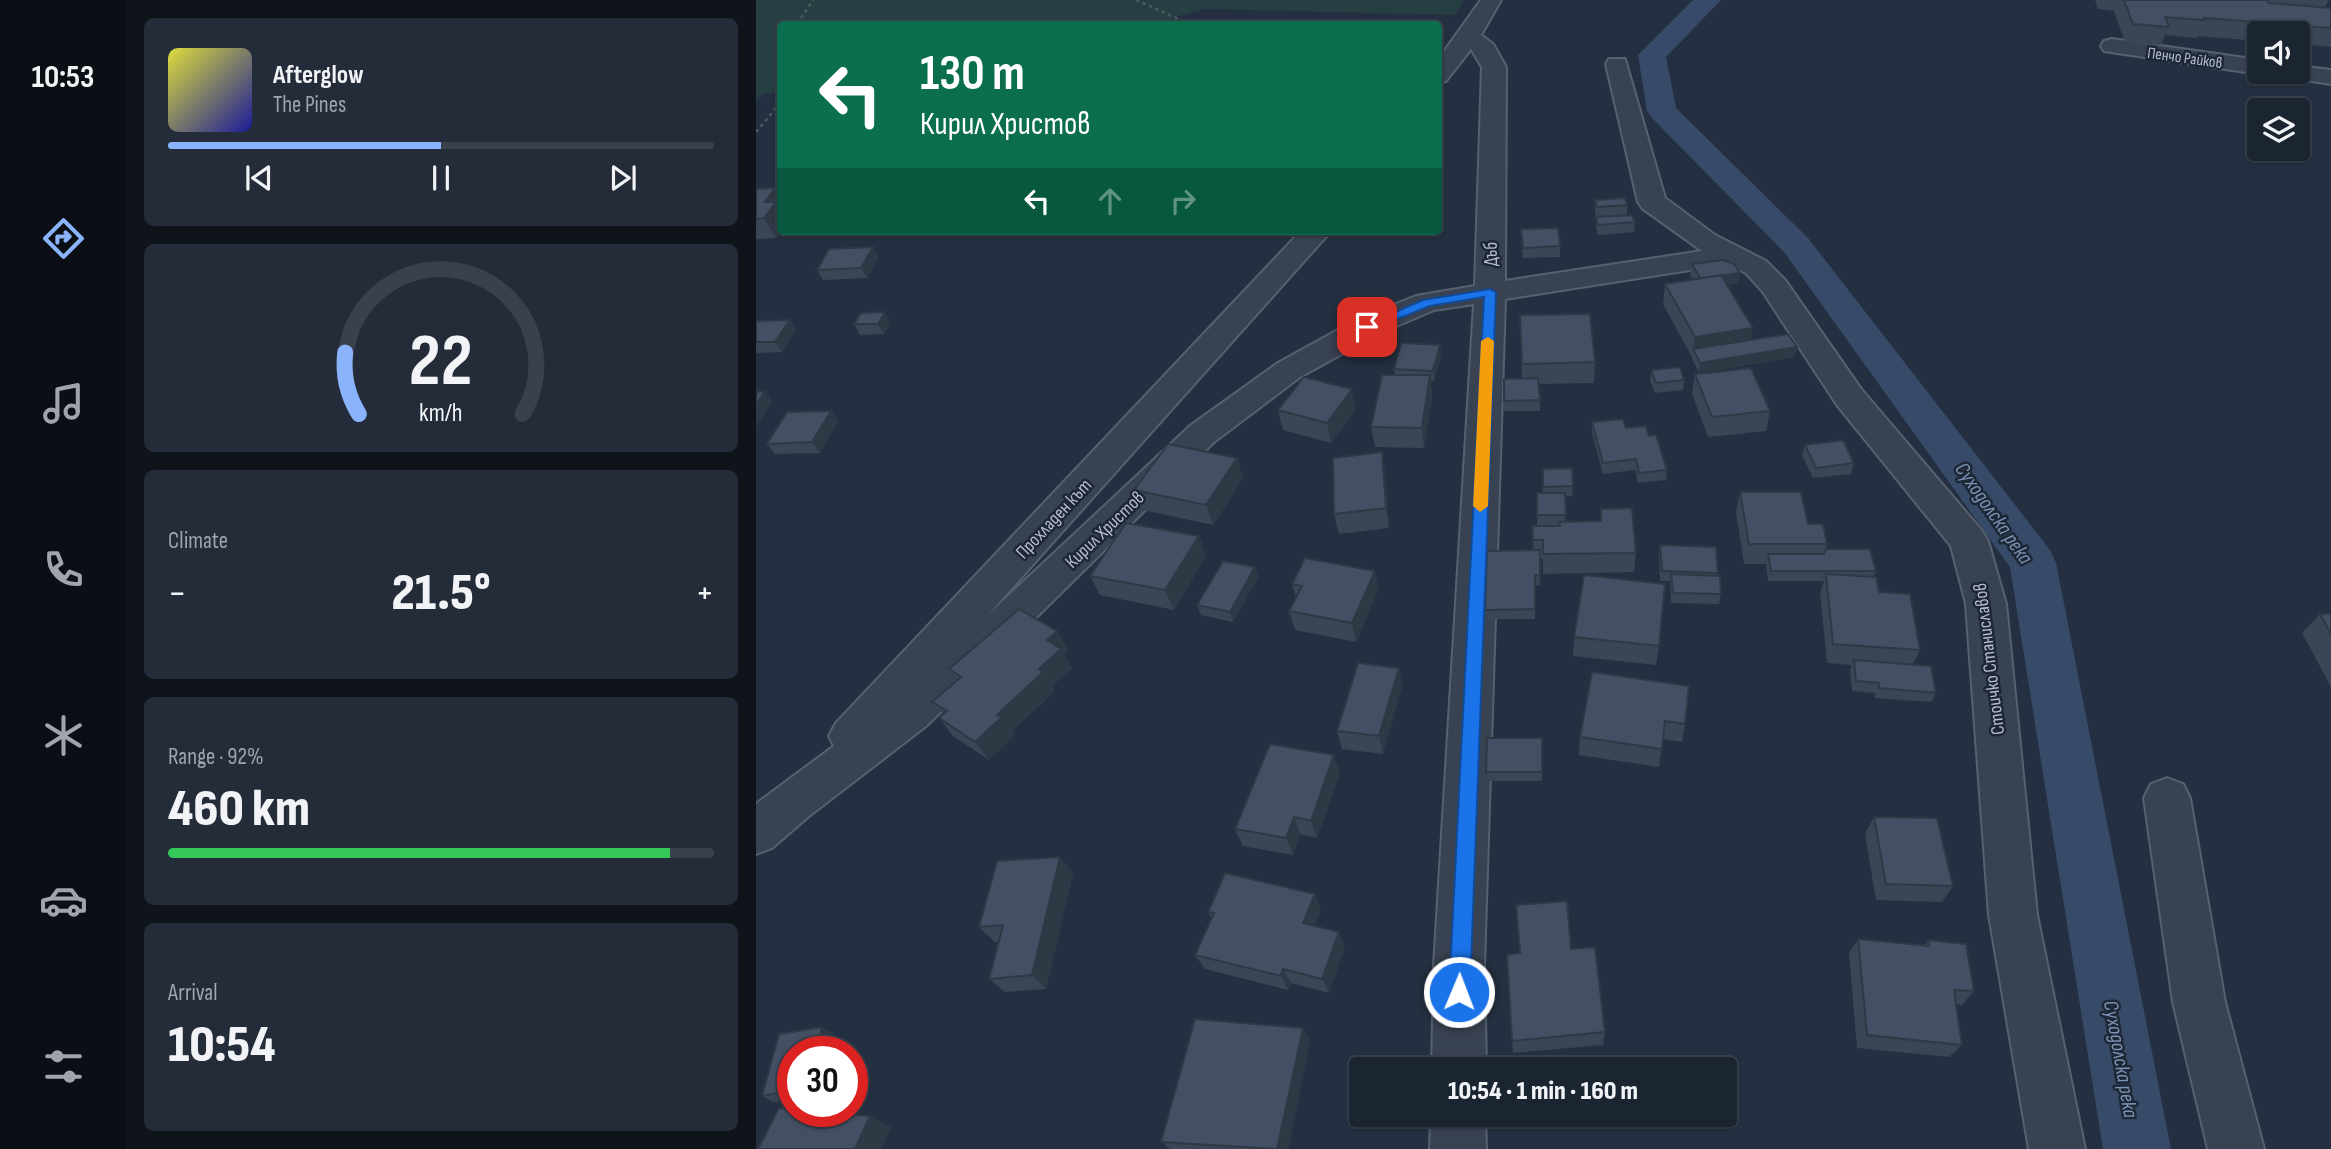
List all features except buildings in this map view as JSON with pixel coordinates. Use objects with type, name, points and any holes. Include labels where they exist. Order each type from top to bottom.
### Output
[{"type":"street","points":[[1442,71],[1469,36],[1491,0]]},
{"type":"street","name":"Дъб","points":[[1458,1057],[1460,952],[1490,292],[1490,148],[1494,67],[1485,49],[1469,36]]},
{"type":"street","name":"Пенчо Райков","points":[[2112,46],[2247,65]]},
{"type":"street","name":"Стоичко Станиславов","points":[[1617,64],[1652,202],[1705,242],[1756,267],[1774,286],[1849,397],[1969,541],[1986,604],[2013,915],[2057,1149]]},
{"type":"street","points":[[2310,74],[2331,77]]},
{"type":"street","name":"Прохладен кът","points":[[771,819],[1313,235]]},
{"type":"street","name":"Кирил Христов","points":[[771,819],[874,744],[911,713],[1202,434],[1278,378],[1367,327],[1427,302],[1732,255]]},
{"type":"street","points":[[2167,798],[2199,1002],[2236,1149]]},
{"type":"street","points":[[1458,1127],[1458,1149]]},
{"type":"path","points":[[799,21],[813,0]]},
{"type":"path","points":[[1136,0],[1183,21]]},
{"type":"path","points":[[756,132],[777,104]]},
{"type":"green space","points":[[756,0],[1464,0],[1454,15],[1205,9],[1160,21],[777,21],[777,92],[763,94],[756,101]]},
{"type":"waterway","name":"Суходолска река","points":[[1708,0],[1652,55],[1662,111],[1796,245],[2033,563],[2137,1149]]},
{"type":"slow traffic","points":[[1480,506],[1488,341]]},
{"type":"route","points":[[1367,327],[1427,302],[1490,292],[1459,992]]}]
